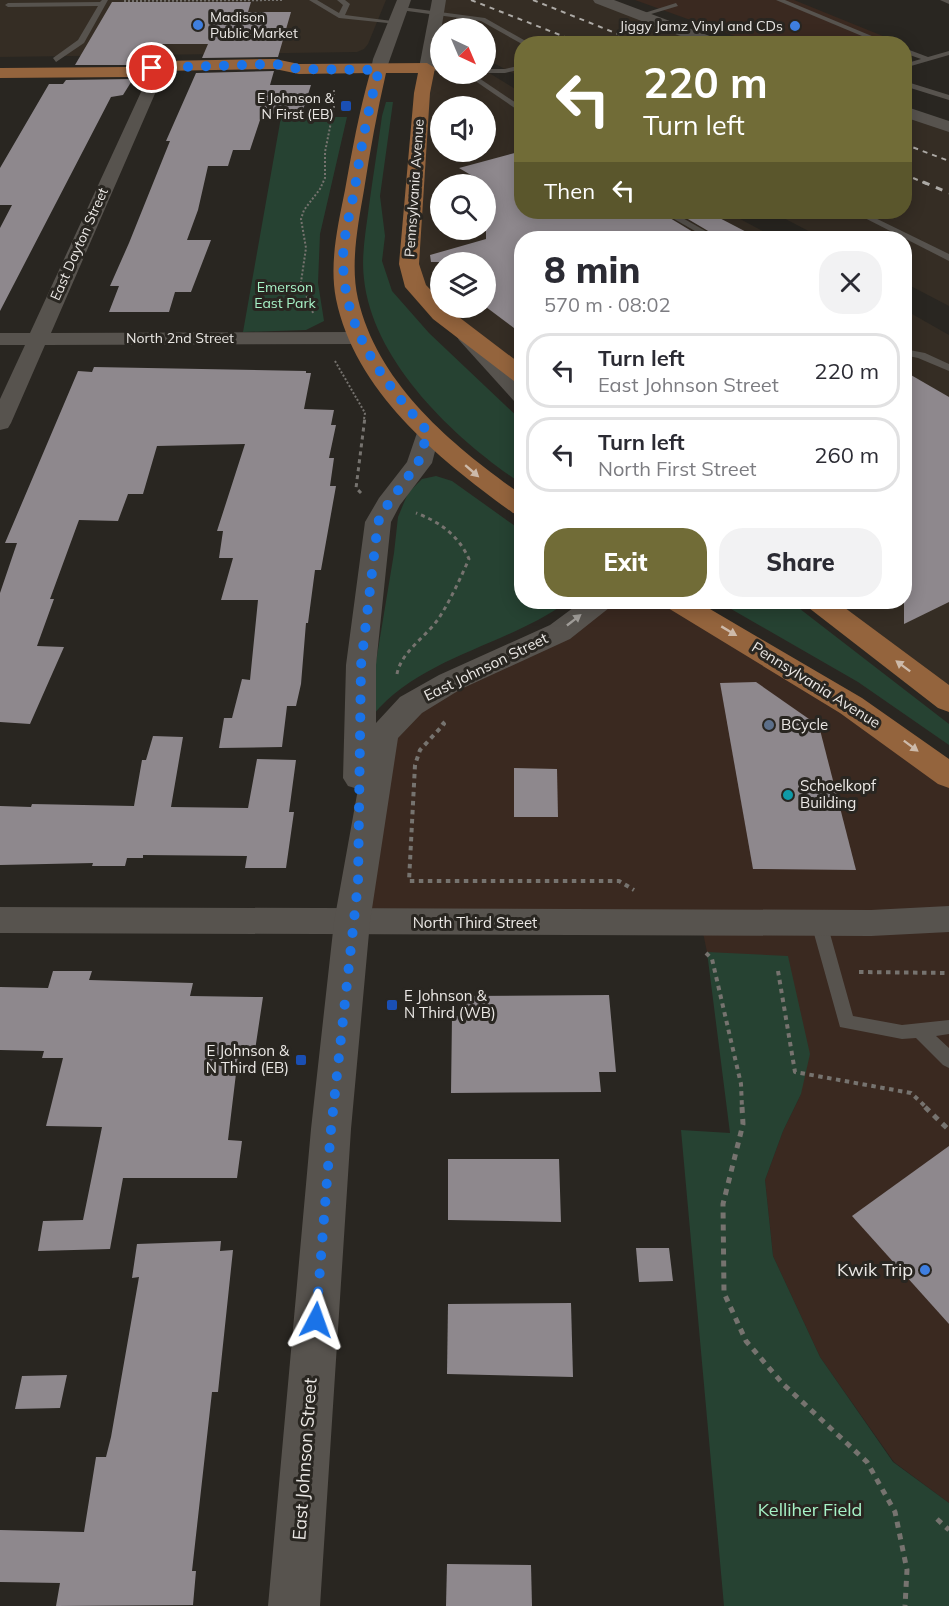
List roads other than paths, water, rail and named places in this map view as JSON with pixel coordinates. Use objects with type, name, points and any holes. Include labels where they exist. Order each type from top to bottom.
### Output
[{"type":"main road","points":[[1,69],[45,65],[56,60],[136,60],[160,66]]},
{"type":"main road","points":[[1,69],[129,72],[160,66],[275,64],[299,69],[380,65],[430,69]]},
{"type":"main road","points":[[380,65],[367,114],[343,258],[347,300],[360,338],[388,385],[428,432],[485,482],[514,502]]},
{"type":"main road","name":"Pennsylvania Avenue","points":[[430,77],[422,93],[409,264],[416,287],[441,314],[514,370]]},
{"type":"main road","name":"Pennsylvania Avenue","points":[[690,609],[837,696],[907,742],[949,776]]},
{"type":"main road","points":[[828,609],[949,701]]},
{"type":"street","points":[[600,0],[696,36]]},
{"type":"street","points":[[380,65],[401,10]]},
{"type":"street","name":"East Dayton Street","points":[[0,423],[160,66]]},
{"type":"street","points":[[912,114],[949,127]]},
{"type":"street","points":[[466,335],[514,387]]},
{"type":"street","name":"North 2nd Street","points":[[0,339],[360,338]]},
{"type":"street","name":"East Johnson Street","points":[[355,902],[361,665],[378,522],[388,504],[418,463],[428,432]]},
{"type":"street","name":"East Johnson Street","points":[[294,1606],[331,1129],[355,902],[383,735],[411,705],[450,682],[560,632],[589,609]]},
{"type":"street","name":"North Third Street","points":[[0,920],[355,902],[819,923],[949,919]]},
{"type":"lane","points":[[312,0],[341,17],[438,6],[483,19],[514,36]]},
{"type":"lane","points":[[778,0],[868,36]]},
{"type":"lane","points":[[943,0],[949,2]]},
{"type":"lane","points":[[341,17],[345,1]]},
{"type":"lane","points":[[8,4],[104,2]]},
{"type":"lane","points":[[56,60],[81,41],[104,2]]},
{"type":"lane","points":[[641,15],[676,5]]},
{"type":"lane","points":[[912,53],[928,59]]},
{"type":"lane","points":[[912,64],[949,53]]},
{"type":"lane","points":[[496,71],[514,69]]},
{"type":"lane","points":[[483,84],[514,105]]},
{"type":"lane","points":[[912,86],[949,98]]},
{"type":"lane","points":[[679,219],[700,231]]},
{"type":"lane","points":[[871,219],[895,231]]},
{"type":"lane","points":[[912,240],[949,258]]},
{"type":"lane","points":[[912,353],[921,355],[949,368]]},
{"type":"lane","points":[[819,923],[846,1022],[902,1032],[949,1027]]},
{"type":"lane","points":[[919,1030],[949,1060]]},
{"type":"railway","points":[[471,0],[563,36]]},
{"type":"railway","points":[[533,0],[623,36]]},
{"type":"railway","points":[[912,147],[949,161]]},
{"type":"railway","points":[[912,177],[927,184]]},
{"type":"railway","points":[[923,182],[949,193]]},
{"type":"place","name":"Madison Public Market","points":[[198,25]]},
{"type":"place","name":"Jiggy Jamz Vinyl and CDs","points":[[795,26]]},
{"type":"place","name":"E Johnson & N First (EB)","points":[[346,106]]},
{"type":"place","name":"BCycle","points":[[769,725]]},
{"type":"place","name":"Schoelkopf Building","points":[[788,795]]},
{"type":"place","name":"E Johnson & N Third (WB)","points":[[392,1005]]},
{"type":"place","name":"E Johnson & N Third (EB)","points":[[301,1060]]},
{"type":"place","name":"Kwik Trip","points":[[925,1270]]},
{"type":"park label","name":"Emerson East Park","points":[[285,296]]},
{"type":"park label","name":"Kelliher Field","points":[[810,1510]]}]
